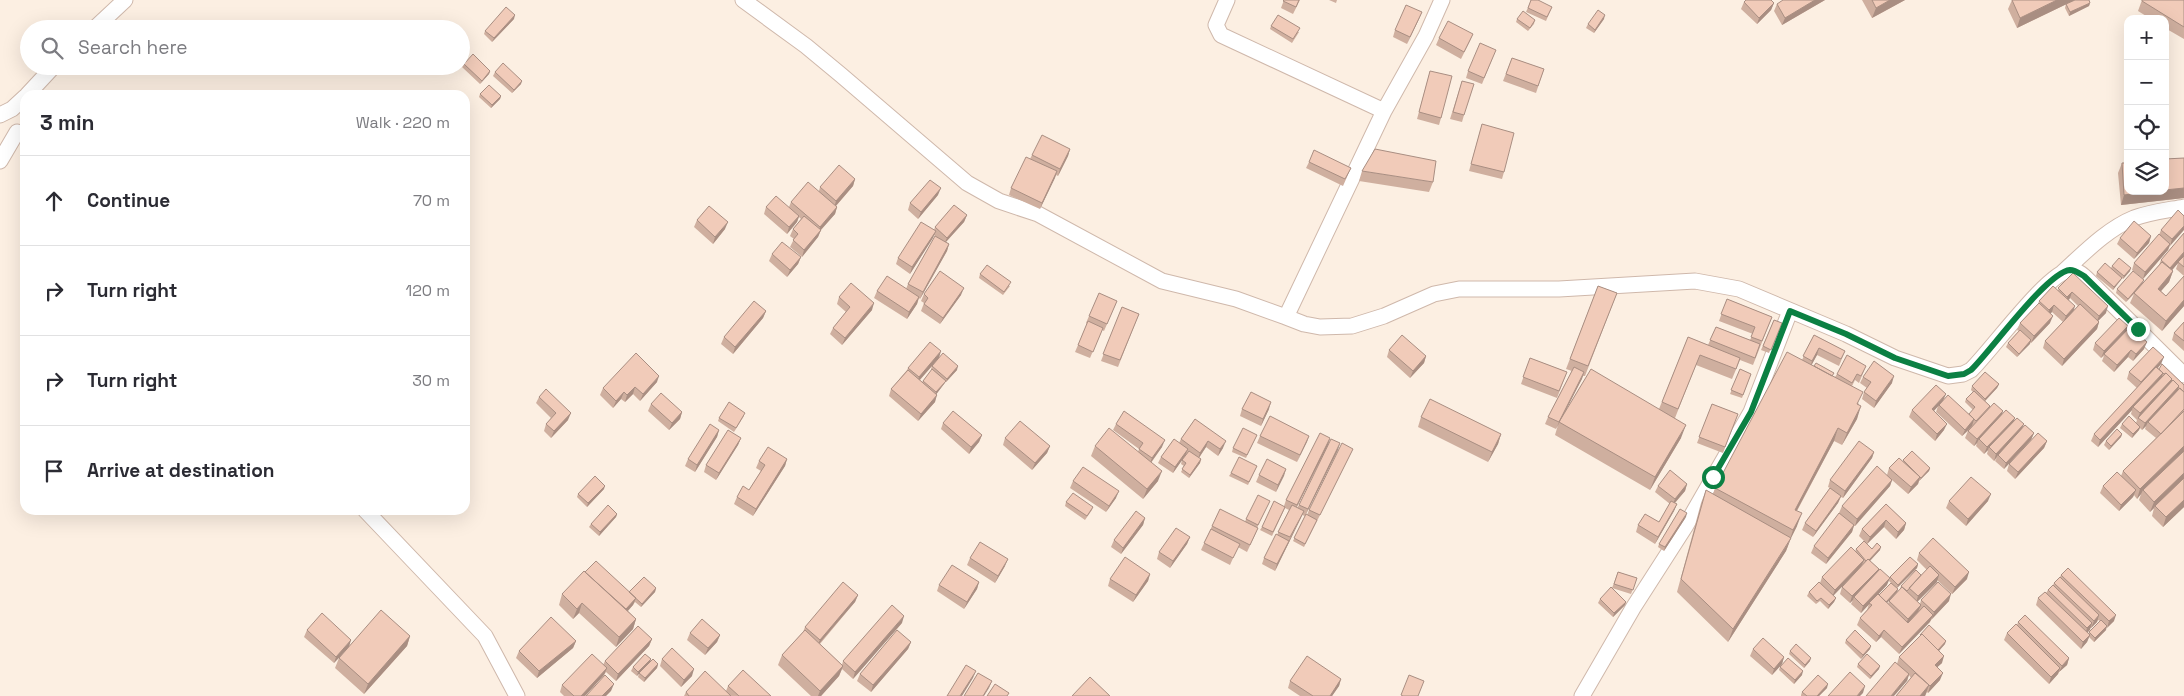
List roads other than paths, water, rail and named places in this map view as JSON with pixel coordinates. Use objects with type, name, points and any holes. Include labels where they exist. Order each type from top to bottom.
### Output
[{"type":"street","points":[[104,20],[125,0]]},
{"type":"street","points":[[743,0],[834,69],[967,183],[999,201],[1038,214],[1162,281],[1236,299],[1304,324],[1320,327],[1352,326],[1384,316],[1434,294],[1459,289],[1559,289],[1694,281],[1739,289],[1846,334],[1895,358],[1948,376],[1964,374],[1978,364],[2024,309],[2055,277],[2069,270],[2076,271],[2084,276],[2184,375]]},
{"type":"street","points":[[1228,0],[1216,25],[1221,35],[1384,112]]},
{"type":"street","points":[[1286,317],[1384,112],[1426,36],[1442,0]]},
{"type":"street","points":[[32,90],[46,75]]},
{"type":"street","points":[[20,102],[12,110],[0,116],[20,133]]},
{"type":"street","points":[[0,161],[20,135]]},
{"type":"street","points":[[2062,273],[2120,225],[2135,218],[2184,207]]},
{"type":"street","points":[[1582,696],[1685,527],[1751,412],[1790,311]]},
{"type":"street","points":[[370,515],[485,636],[517,696]]}]
